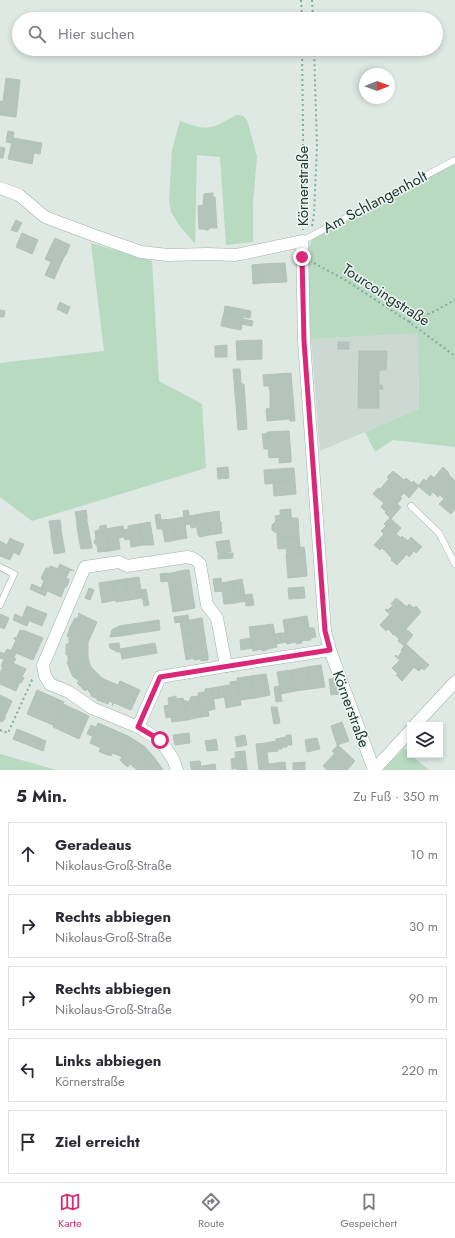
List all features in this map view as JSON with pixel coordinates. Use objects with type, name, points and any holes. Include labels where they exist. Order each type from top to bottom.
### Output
[{"type":"street","name":"Am Schlangenholt","points":[[0,188],[19,195],[45,217],[142,252],[168,255],[236,255],[302,241]]},
{"type":"street","name":"Körnerstraße","points":[[302,241],[304,341],[325,631],[330,650],[374,770]]},
{"type":"street","points":[[177,770],[173,759],[160,740],[138,727],[92,708],[69,692],[50,684],[44,676],[43,665],[85,567],[119,562],[128,566],[187,557],[197,560],[200,564],[207,605],[217,618],[226,666]]},
{"type":"street","points":[[138,727],[160,677],[330,650]]},
{"type":"street","points":[[418,722],[455,682]]},
{"type":"street","points":[[374,770],[407,734]]},
{"type":"lane","name":"Am Schlangenholt","points":[[302,241],[455,160]]},
{"type":"lane","points":[[411,506],[440,533],[455,564]]},
{"type":"lane","points":[[0,567],[14,574],[0,605]]},
{"type":"path","points":[[301,0],[302,12]]},
{"type":"path","points":[[312,0],[313,12]]},
{"type":"path","name":"Körnerstraße","points":[[302,56],[304,215],[302,241]]},
{"type":"path","points":[[302,241],[311,231],[314,214],[316,146],[314,56]]},
{"type":"path","name":"Tourcoingstraße","points":[[302,257],[347,281],[409,322],[455,356]]},
{"type":"path","points":[[409,322],[435,311],[455,300]]},
{"type":"path","points":[[0,730],[8,733],[32,680],[44,676]]},
{"type":"shaded area","points":[[418,332],[419,409],[320,451],[311,339]]},
{"type":"green space","points":[[237,115],[243,116],[247,120],[257,156],[253,204],[253,242],[226,245],[220,157],[197,155],[195,244],[179,225],[171,212],[169,200],[172,150],[180,121],[195,126],[210,127],[220,124]]},
{"type":"green space","points":[[455,164],[455,447],[393,440],[375,452],[365,432],[419,409],[418,333],[311,339],[306,283],[309,248],[312,240],[317,236]]},
{"type":"green space","points":[[91,243],[152,261],[159,381],[202,404],[206,468],[32,521],[0,497],[0,363],[104,351]]},
{"type":"green space","points":[[404,748],[407,751],[407,758],[415,758],[429,770],[383,770]]},
{"type":"green space","points":[[0,754],[57,770],[0,770]]},
{"type":"building","points":[[6,78],[20,80],[16,117],[0,115],[0,101],[3,101]]},
{"type":"building","points":[[8,131],[14,132],[12,143],[6,142]]},
{"type":"building","points":[[13,138],[36,142],[32,164],[8,159]]},
{"type":"building","points":[[36,142],[42,143],[40,154],[34,153]]},
{"type":"building","points":[[0,147],[5,148],[3,158],[0,158]]},
{"type":"building","points":[[213,193],[213,197],[215,197],[217,228],[210,228],[208,230],[199,229],[198,206],[203,205],[204,194]]},
{"type":"building","points":[[16,220],[22,223],[17,232],[11,230]]},
{"type":"building","points":[[22,233],[38,240],[32,254],[16,247]]},
{"type":"building","points":[[55,238],[70,245],[54,279],[45,275],[51,262],[45,259]]},
{"type":"building","points":[[285,263],[287,282],[262,283],[261,264]]},
{"type":"building","points":[[261,264],[262,283],[253,284],[252,265]]},
{"type":"building","points":[[60,302],[70,307],[67,314],[57,309]]},
{"type":"building","points":[[225,306],[251,311],[250,318],[224,313]]},
{"type":"building","points":[[0,310],[5,311],[4,317],[0,317]]},
{"type":"building","points":[[224,313],[243,317],[242,324],[222,320]]},
{"type":"building","points":[[243,319],[253,321],[252,326],[242,324]]},
{"type":"building","points":[[222,320],[242,324],[241,330],[221,326]]},
{"type":"building","points":[[262,340],[262,359],[237,360],[236,341]]},
{"type":"building","points":[[338,342],[349,342],[349,349],[338,349]]},
{"type":"building","points":[[227,345],[227,357],[215,357],[215,346]]},
{"type":"building","points":[[359,351],[387,351],[386,370],[379,370],[379,385],[382,385],[383,389],[379,389],[379,408],[358,408]]},
{"type":"building","points":[[233,369],[240,369],[241,384],[244,384],[247,429],[238,430]]},
{"type":"building","points":[[291,373],[295,421],[290,421],[289,419],[267,421],[266,409],[270,408],[270,392],[269,386],[264,386],[263,375]]},
{"type":"building","points":[[289,431],[291,456],[269,458],[268,449],[264,449],[262,434],[267,434],[267,432]]},
{"type":"building","points":[[291,456],[291,462],[279,463],[279,457]]},
{"type":"building","points":[[228,467],[229,478],[218,479],[217,468]]},
{"type":"building","points":[[443,467],[455,481],[455,509],[451,514],[439,504],[444,499],[440,495],[438,497],[433,492],[430,496],[418,486],[424,479],[426,481],[431,475],[434,478]]},
{"type":"building","points":[[294,468],[295,481],[265,484],[264,470]]},
{"type":"building","points":[[393,471],[404,480],[406,478],[419,486],[409,498],[404,493],[400,497],[402,498],[397,504],[401,507],[391,519],[381,507],[384,503],[373,494],[389,479],[387,477]]},
{"type":"building","points":[[295,481],[296,494],[274,496],[273,483]]},
{"type":"building","points":[[291,509],[291,515],[280,516],[280,510]]},
{"type":"building","points":[[86,510],[87,515],[76,517],[75,512]]},
{"type":"building","points":[[188,510],[191,524],[185,525],[183,511]]},
{"type":"building","points":[[219,511],[220,522],[222,523],[222,533],[209,535],[206,513]]},
{"type":"building","points":[[206,513],[209,535],[200,537],[198,535],[195,515]]},
{"type":"building","points":[[160,514],[163,529],[157,529],[155,515]]},
{"type":"building","points":[[87,515],[87,521],[77,523],[76,517]]},
{"type":"building","points":[[195,515],[196,527],[191,528],[189,516]]},
{"type":"building","points":[[291,515],[292,518],[298,518],[299,536],[277,538],[277,532],[272,530],[272,525],[276,522],[275,516]]},
{"type":"building","points":[[184,517],[187,538],[176,540],[173,519]]},
{"type":"building","points":[[390,518],[401,528],[396,534],[401,538],[402,536],[408,541],[411,537],[422,547],[416,553],[414,551],[409,557],[407,554],[397,565],[382,548],[380,550],[374,545],[384,534],[381,531],[386,526],[384,524]]},
{"type":"building","points":[[173,519],[176,540],[165,542],[161,520]]},
{"type":"building","points":[[60,520],[61,525],[50,527],[49,521]]},
{"type":"building","points":[[87,521],[88,526],[77,528],[77,523]]},
{"type":"building","points":[[150,522],[154,545],[143,545],[139,524]]},
{"type":"building","points":[[139,524],[143,545],[131,547],[128,526]]},
{"type":"building","points":[[61,525],[61,530],[51,532],[50,527]]},
{"type":"building","points":[[106,525],[110,551],[98,552],[97,545],[94,541],[96,539],[95,531],[99,530],[100,526]]},
{"type":"building","points":[[88,526],[89,532],[78,533],[77,528]]},
{"type":"building","points":[[123,526],[124,537],[119,538],[117,527]]},
{"type":"building","points":[[117,527],[120,549],[110,551],[106,529]]},
{"type":"building","points":[[128,529],[130,539],[125,540],[123,530]]},
{"type":"building","points":[[61,530],[62,536],[51,537],[51,532]]},
{"type":"building","points":[[89,532],[90,537],[79,539],[78,533]]},
{"type":"building","points":[[62,536],[63,541],[52,543],[51,537]]},
{"type":"building","points":[[299,536],[300,547],[278,549],[277,538]]},
{"type":"building","points":[[90,537],[91,542],[80,544],[79,539]]},
{"type":"building","points":[[10,538],[18,542],[10,560],[0,556],[0,541],[7,545]]},
{"type":"building","points":[[229,540],[231,552],[218,553],[216,542]]},
{"type":"building","points":[[63,541],[64,547],[53,548],[52,543]]},
{"type":"building","points":[[18,542],[24,544],[19,555],[13,552]]},
{"type":"building","points":[[91,542],[92,548],[81,549],[80,544]]},
{"type":"building","points":[[64,547],[65,552],[54,554],[53,548]]},
{"type":"building","points":[[304,547],[305,553],[287,555],[286,549]]},
{"type":"building","points":[[233,553],[233,558],[218,559],[218,554]]},
{"type":"building","points":[[305,553],[307,576],[288,578],[286,555]]},
{"type":"building","points":[[60,564],[74,571],[70,570],[66,578],[56,573]]},
{"type":"building","points":[[50,566],[58,569],[56,573],[69,579],[61,597],[41,588],[44,581],[41,578],[46,568],[50,568]]},
{"type":"building","points":[[189,570],[191,583],[169,586],[168,581],[161,582],[160,574]]},
{"type":"building","points":[[139,577],[142,598],[129,600],[125,579]]},
{"type":"building","points":[[221,578],[222,591],[215,592],[213,579]]},
{"type":"building","points":[[125,579],[129,600],[116,602],[112,581]]},
{"type":"building","points":[[242,579],[246,601],[235,603],[232,581]]},
{"type":"building","points":[[112,581],[115,600],[102,603],[99,583]]},
{"type":"building","points":[[232,581],[235,603],[224,604],[221,583]]},
{"type":"building","points":[[191,583],[193,596],[171,599],[169,586]]},
{"type":"building","points":[[32,584],[47,591],[45,596],[30,589]]},
{"type":"building","points":[[304,587],[305,598],[289,599],[288,588]]},
{"type":"building","points":[[89,588],[94,590],[90,600],[85,598]]},
{"type":"building","points":[[146,589],[149,605],[144,606],[141,590]]},
{"type":"building","points":[[252,594],[254,605],[246,606],[245,595]]},
{"type":"building","points":[[193,596],[195,608],[173,612],[171,599]]},
{"type":"building","points":[[396,598],[407,607],[409,604],[414,608],[416,606],[421,612],[406,629],[413,635],[404,646],[398,641],[399,639],[394,634],[392,635],[393,634],[388,629],[386,631],[380,625],[390,614],[385,610],[388,610],[393,605],[391,604]]},
{"type":"building","points":[[27,606],[47,614],[42,626],[22,618]]},
{"type":"building","points":[[78,613],[97,622],[90,638],[69,629],[75,618],[77,619],[79,615]]},
{"type":"building","points":[[0,614],[9,618],[7,623],[0,620]]},
{"type":"building","points":[[15,614],[29,621],[27,626],[13,620]]},
{"type":"building","points":[[188,615],[189,620],[175,623],[174,617]]},
{"type":"building","points":[[307,616],[311,640],[301,641],[302,643],[296,644],[296,642],[287,644],[283,620]]},
{"type":"building","points":[[202,618],[204,631],[182,634],[180,622]]},
{"type":"building","points":[[0,620],[7,623],[4,629],[0,627]]},
{"type":"building","points":[[159,620],[160,630],[120,636],[119,626]]},
{"type":"building","points":[[273,624],[277,647],[262,651],[262,649],[253,651],[249,627]]},
{"type":"building","points":[[119,626],[120,636],[110,637],[112,630]]},
{"type":"building","points":[[309,628],[314,628],[316,637],[311,638]]},
{"type":"building","points":[[70,629],[90,638],[88,642],[89,662],[70,670],[67,662],[68,655],[66,655],[66,644],[69,644],[69,637],[67,636]]},
{"type":"building","points":[[20,630],[43,638],[33,660],[11,651],[16,640],[14,638],[17,637]]},
{"type":"building","points":[[204,631],[206,644],[184,647],[182,634]]},
{"type":"building","points":[[280,633],[281,643],[276,644],[275,634]]},
{"type":"building","points":[[280,633],[285,633],[287,642],[281,643]]},
{"type":"building","points":[[251,638],[252,648],[241,650],[240,640]]},
{"type":"building","points":[[119,643],[120,652],[110,648],[109,644]]},
{"type":"building","points":[[155,643],[157,653],[122,659],[120,649]]},
{"type":"building","points":[[206,644],[208,656],[200,657],[200,659],[194,660],[194,658],[186,660],[184,647]]},
{"type":"building","points":[[406,644],[429,665],[424,670],[422,668],[419,671],[414,667],[402,681],[392,668],[400,660],[395,656],[396,655],[398,657]]},
{"type":"building","points":[[7,649],[16,653],[14,658],[4,654]]},
{"type":"building","points":[[0,652],[16,659],[13,663],[0,658]]},
{"type":"building","points":[[208,656],[208,660],[201,661],[200,657]]},
{"type":"building","points":[[4,659],[26,669],[22,677],[24,678],[21,683],[20,682],[16,691],[0,684],[0,673],[3,667],[1,666]]},
{"type":"building","points":[[89,662],[91,667],[106,680],[98,699],[91,696],[87,689],[85,691],[77,683],[79,681],[73,677],[70,670]]},
{"type":"building","points":[[321,665],[325,687],[310,689],[307,667]]},
{"type":"building","points":[[307,667],[310,689],[295,691],[292,670]]},
{"type":"building","points":[[292,670],[295,691],[281,694],[277,672]]},
{"type":"building","points":[[266,674],[270,695],[255,698],[251,676]]},
{"type":"building","points":[[251,676],[255,698],[240,700],[237,678]]},
{"type":"building","points":[[335,678],[340,694],[331,695],[329,679]]},
{"type":"building","points":[[106,680],[118,685],[120,681],[140,690],[131,710],[114,703],[112,706],[113,703],[109,701],[108,704],[97,700]]},
{"type":"building","points":[[237,681],[241,705],[226,708],[223,686],[230,685],[230,682]]},
{"type":"building","points":[[223,686],[225,697],[219,698],[218,687]]},
{"type":"building","points":[[279,686],[282,701],[276,702],[274,687]]},
{"type":"building","points":[[218,687],[219,698],[214,699],[212,688]]},
{"type":"building","points":[[212,688],[215,709],[208,711],[209,716],[201,717],[198,693],[205,692],[205,689]]},
{"type":"building","points":[[37,690],[64,702],[53,725],[27,714]]},
{"type":"building","points":[[0,695],[12,701],[7,712],[0,708]]},
{"type":"building","points":[[176,696],[176,699],[183,698],[187,720],[172,722],[171,717],[166,718],[164,706],[169,705],[168,698]]},
{"type":"building","points":[[198,696],[201,717],[187,720],[183,700],[189,702],[191,697]]},
{"type":"building","points":[[63,704],[89,716],[79,739],[53,727]]},
{"type":"building","points":[[271,707],[277,707],[280,723],[274,724]]},
{"type":"building","points":[[0,708],[7,712],[5,719],[2,722],[0,721]]},
{"type":"building","points":[[342,722],[349,741],[337,745],[331,726]]},
{"type":"building","points":[[98,723],[128,736],[118,755],[112,753],[111,756],[102,753],[99,751],[101,748],[90,743]]},
{"type":"building","points":[[91,725],[96,727],[92,736],[87,734]]},
{"type":"building","points":[[17,729],[46,741],[43,751],[13,739]]},
{"type":"building","points":[[189,733],[190,743],[175,745],[173,735]]},
{"type":"building","points":[[245,735],[247,745],[237,747],[235,737]]},
{"type":"building","points":[[286,735],[291,735],[292,745],[282,747],[282,749],[277,749],[278,751],[267,752],[266,743],[286,737]]},
{"type":"building","points":[[128,736],[144,746],[154,757],[137,770],[130,764],[128,767],[125,765],[120,760],[122,757],[118,755]]},
{"type":"building","points":[[317,738],[320,749],[307,752],[305,740]]},
{"type":"building","points":[[216,739],[218,750],[207,751],[205,741]]},
{"type":"building","points":[[266,743],[269,770],[259,770],[256,744]]},
{"type":"building","points":[[338,745],[355,761],[347,770],[327,770],[323,766],[335,753],[332,751]]},
{"type":"building","points":[[245,751],[247,770],[237,770],[235,752]]},
{"type":"building","points":[[154,757],[163,770],[137,770]]},
{"type":"building","points":[[236,758],[237,768],[232,769],[231,759]]},
{"type":"building","points":[[200,761],[201,766],[191,768],[190,762]]},
{"type":"building","points":[[285,762],[286,770],[269,770],[269,764]]},
{"type":"building","points":[[305,762],[305,770],[293,770],[293,763]]},
{"type":"building","points":[[215,764],[216,770],[192,770],[191,768]]},
{"type":"route","points":[[160,740],[138,727],[160,677],[330,650],[325,631],[304,341],[302,257]]}]
